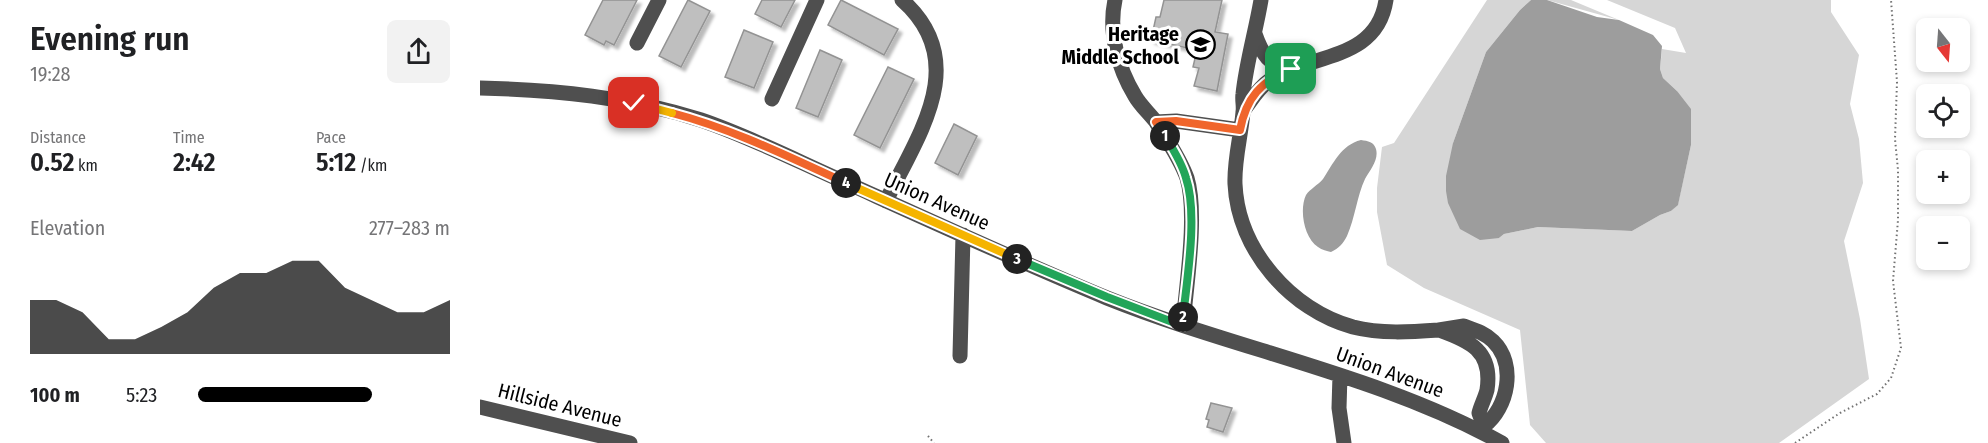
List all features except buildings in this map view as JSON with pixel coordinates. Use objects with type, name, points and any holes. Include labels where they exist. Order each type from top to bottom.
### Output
[{"type":"street","points":[[637,43],[659,0]]},
{"type":"street","points":[[772,99],[817,0]]},
{"type":"street","points":[[886,201],[920,131],[938,75],[933,41],[918,17],[902,0]]},
{"type":"street","points":[[1115,0],[1112,27],[1118,55],[1135,97],[1156,122],[1175,152],[1187,179],[1191,207],[1183,326]]},
{"type":"street","points":[[1261,0],[1243,95],[1235,185],[1240,211],[1255,250],[1283,286],[1323,315],[1352,327],[1390,332],[1439,330],[1464,326],[1482,332],[1495,342],[1504,358],[1507,371],[1502,403],[1482,434]]},
{"type":"street","points":[[1243,111],[1254,94],[1268,81],[1291,69],[1350,49],[1368,39],[1379,25],[1386,0]]},
{"type":"street","points":[[1255,34],[1268,61],[1279,68],[1291,69]]},
{"type":"street","name":"Union Avenue","points":[[480,88],[578,94],[634,103],[701,120],[756,142],[1107,297],[1183,326],[1340,375],[1430,409],[1502,443]]},
{"type":"street","points":[[1156,122],[1176,121],[1240,130]]},
{"type":"street","points":[[960,356],[963,235]]},
{"type":"street","points":[[1340,375],[1339,408],[1344,443]]},
{"type":"street","name":"Hillside Avenue","points":[[480,407],[630,443]]},
{"type":"path","points":[[1795,443],[1840,413],[1878,394],[1891,378],[1901,348],[1893,281],[1898,220],[1895,139],[1897,82],[1891,0]]},
{"type":"path","points":[[928,436],[934,443]]},
{"type":"shaded area","points":[[1487,0],[1531,0],[1486,52],[1453,143],[1499,238],[1504,234],[1538,227],[1632,231],[1671,211],[1678,204],[1691,145],[1677,91],[1663,78],[1660,69],[1662,49],[1686,53],[1675,28],[1607,0],[1831,0],[1831,12],[1859,55],[1850,104],[1859,139],[1863,183],[1844,241],[1860,319],[1869,379],[1779,443],[1546,443],[1530,425],[1520,330],[1424,288],[1387,265],[1377,212],[1377,188],[1382,147],[1394,143]]},
{"type":"shaded area","points":[[1531,0],[1547,0],[1597,17],[1619,20],[1653,35],[1662,46],[1660,69],[1663,78],[1691,109],[1691,145],[1678,205],[1671,211],[1632,231],[1538,227],[1504,234],[1499,238],[1480,240],[1460,229],[1448,203],[1446,191],[1446,176],[1453,143],[1486,52]]},
{"type":"shaded area","points":[[1547,0],[1571,0],[1619,20]]},
{"type":"shaded area","points":[[1361,140],[1374,145],[1377,153],[1375,161],[1362,186],[1345,239],[1331,252],[1324,250],[1313,243],[1306,231],[1303,208],[1306,195],[1323,179],[1334,161],[1348,146]]},
{"type":"place","name":"Heritage Middle School","points":[[1200,45]]},
{"type":"route","points":[[634,103],[701,120],[756,142],[963,235],[1107,297],[1183,326],[1191,207],[1187,179],[1175,152],[1156,122],[1176,121],[1240,130],[1243,111],[1254,94],[1268,81],[1291,69]]}]
